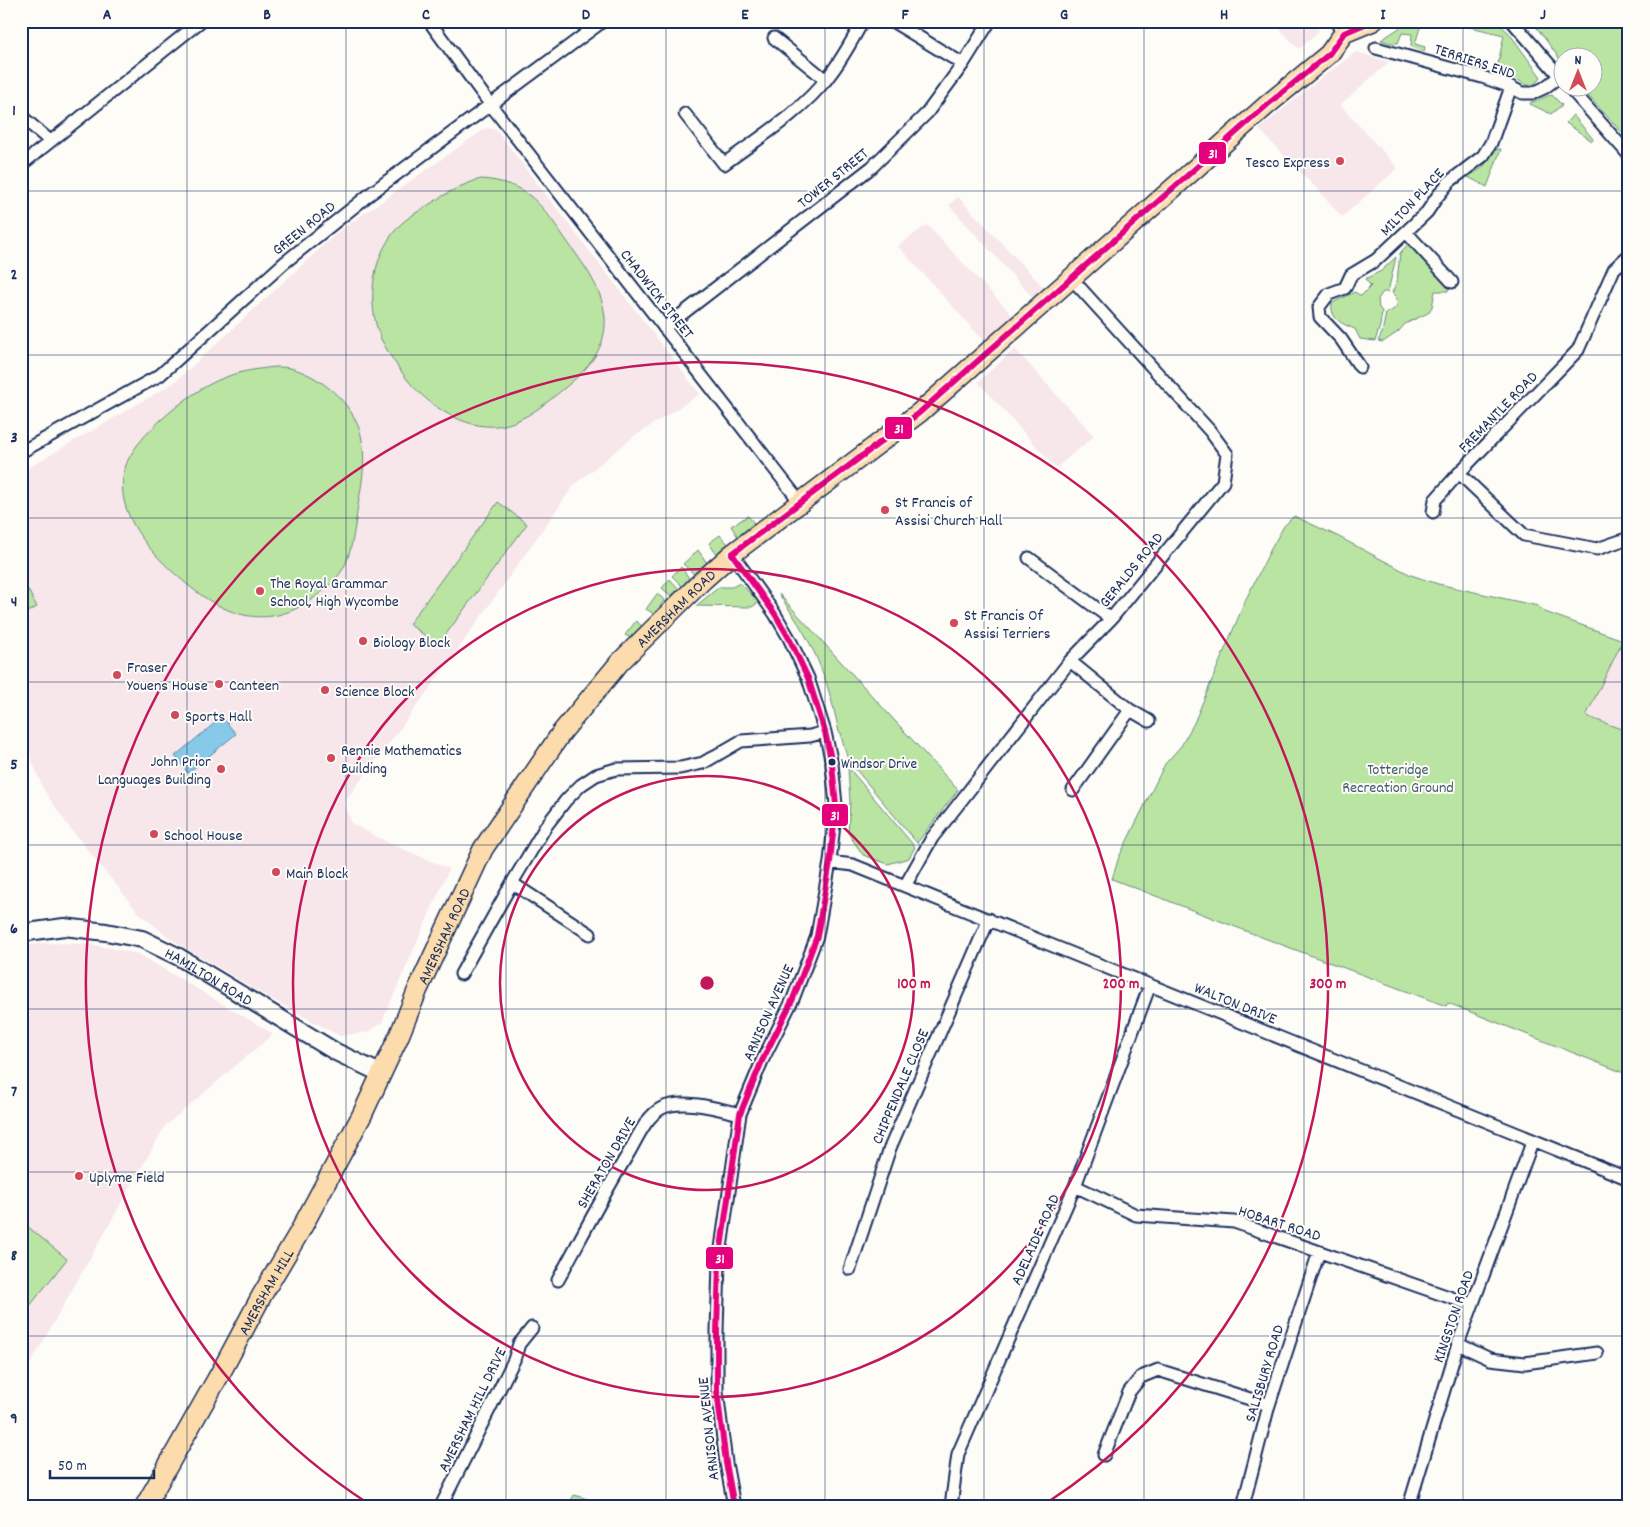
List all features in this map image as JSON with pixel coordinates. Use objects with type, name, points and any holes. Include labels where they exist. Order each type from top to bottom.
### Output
[{"type":"main road","name":"AMERSHAM ROAD","points":[[382,1074],[418,989],[483,849],[562,732],[620,662],[732,554],[919,413],[1260,111],[1329,54],[1340,27],[1374,21]]},
{"type":"main road","name":"AMERSHAM HILL","points":[[146,1506],[262,1295],[300,1231],[382,1074]]},
{"type":"street","points":[[21,164],[200,21]]},
{"type":"street","name":"CHADWICK STREET","points":[[429,21],[490,104],[801,502]]},
{"type":"street","name":"GREEN ROAD","points":[[21,452],[160,375],[284,263],[370,194],[603,21]]},
{"type":"street","points":[[685,114],[724,164],[798,109],[837,66],[863,21]]},
{"type":"street","points":[[892,21],[963,64]]},
{"type":"street","name":"TOWER STREET","points":[[664,328],[872,167],[927,113],[963,64],[990,21]]},
{"type":"street","points":[[1512,21],[1552,67]]},
{"type":"street","points":[[774,38],[826,80]]},
{"type":"street","name":"TERRIERS END","points":[[1376,48],[1460,70],[1511,87],[1522,93],[1533,93],[1552,83]]},
{"type":"street","name":"MILTON PLACE","points":[[1360,367],[1342,339],[1320,317],[1319,307],[1328,294],[1345,288],[1351,275],[1376,260],[1427,212],[1448,182],[1483,156],[1491,143],[1511,87]]},
{"type":"street","points":[[1579,98],[1629,155]]},
{"type":"street","points":[[21,116],[50,141]]},
{"type":"street","points":[[1406,232],[1452,282]]},
{"type":"street","name":"FREMANTLE ROAD","points":[[1629,255],[1614,269],[1578,350],[1459,473],[1524,536],[1598,549],[1629,538]]},
{"type":"street","name":"GERALDS ROAD","points":[[905,886],[932,838],[1070,661],[1111,620],[1223,482],[1227,454],[1210,431],[1072,279]]},
{"type":"street","points":[[1433,512],[1435,500],[1459,473]]},
{"type":"street","name":"ARNISON AVENUE","points":[[732,554],[751,578],[789,638],[808,678],[825,732],[832,764],[836,805],[830,862],[817,936],[793,998],[762,1061],[740,1114],[719,1262],[717,1331],[717,1391],[726,1464],[734,1506]]},
{"type":"street","points":[[1029,558],[1111,620]]},
{"type":"street","points":[[1070,661],[1130,710],[1149,721]]},
{"type":"street","points":[[1073,790],[1130,710]]},
{"type":"street","points":[[462,974],[546,826],[566,800],[581,785],[596,775],[616,769],[680,768],[703,763],[741,741],[810,736],[825,732]]},
{"type":"street","name":"WALTON DRIVE","points":[[830,862],[853,865],[990,919],[1629,1179]]},
{"type":"street","points":[[512,883],[590,934]]},
{"type":"street","name":"CHIPPENDALE CLOSE","points":[[850,1269],[890,1148],[990,919]]},
{"type":"street","name":"HAMILTON ROAD","points":[[21,933],[64,927],[142,939],[179,957],[336,1052],[382,1074]]},
{"type":"street","name":"ADELAIDE ROAD","points":[[951,1506],[958,1454],[1075,1186],[1150,985]]},
{"type":"street","name":"SHERATON DRIVE","points":[[558,1280],[647,1121],[661,1108],[674,1105],[700,1105],[740,1114]]},
{"type":"street","name":"KINGSTON ROAD","points":[[1409,1506],[1458,1344],[1533,1140]]},
{"type":"street","name":"HOBART ROAD","points":[[1075,1186],[1136,1215],[1234,1222],[1472,1305]]},
{"type":"street","name":"SALISBURY ROAD","points":[[1243,1506],[1269,1405],[1319,1252]]},
{"type":"street","name":"AMERSHAM HILL DRIVE","points":[[442,1506],[514,1360],[519,1344],[532,1328]]},
{"type":"street","points":[[1458,1344],[1490,1359],[1525,1363],[1597,1353]]},
{"type":"street","points":[[1104,1455],[1129,1392],[1141,1377],[1158,1370],[1269,1405]]},
{"type":"shaded area","points":[[1270,21],[1316,21],[1319,31],[1299,49]]},
{"type":"shaded area","points":[[1356,52],[1389,62],[1340,105],[1398,168],[1342,217],[1259,129]]},
{"type":"shaded area","name":"The Royal Grammar School, High Wycombe","points":[[486,128],[496,130],[700,394],[633,437],[574,485],[448,663],[344,802],[352,824],[391,844],[449,869],[381,1024],[368,1032],[340,1036],[268,997],[171,939],[139,913],[69,827],[44,790],[21,734],[21,472],[174,383],[338,232]]},
{"type":"shaded area","points":[[958,197],[1045,289],[1034,299],[949,205]]},
{"type":"shaded area","points":[[927,225],[1014,317],[985,342],[898,246]]},
{"type":"shaded area","points":[[1015,349],[1094,436],[1056,468],[978,382]]},
{"type":"shaded area","points":[[1623,640],[1629,642],[1629,732],[1586,716]]},
{"type":"shaded area","name":"Uplyme Field","points":[[42,943],[90,944],[138,954],[273,1034],[165,1126],[21,1380],[21,947]]},
{"type":"green space","points":[[1410,21],[1422,21],[1415,44],[1425,47],[1424,52],[1411,46],[1412,34],[1402,33],[1398,43],[1381,40]]},
{"type":"green space","points":[[1445,21],[1496,21],[1509,33],[1541,77],[1534,84],[1527,85],[1497,69],[1504,35]]},
{"type":"green space","points":[[1532,21],[1629,21],[1629,140],[1590,98],[1602,98],[1602,48],[1552,48]]},
{"type":"green space","points":[[1552,95],[1552,98],[1555,98],[1562,105],[1551,114],[1530,104],[1531,102]]},
{"type":"green space","points":[[1573,115],[1593,139],[1592,141],[1566,123]]},
{"type":"green space","points":[[1497,149],[1501,149],[1487,187],[1468,177],[1482,168]]},
{"type":"green space","points":[[481,179],[509,184],[529,195],[538,203],[554,222],[595,283],[605,317],[605,328],[600,347],[582,372],[535,411],[514,422],[498,426],[483,426],[467,422],[452,416],[424,397],[403,374],[386,348],[376,324],[373,309],[374,278],[378,262],[392,235],[412,215],[461,186]]},
{"type":"green space","points":[[1408,244],[1413,246],[1448,283],[1448,291],[1435,291],[1432,307],[1428,313],[1405,324],[1398,332],[1383,342],[1378,341],[1382,333],[1386,313],[1397,305],[1396,297],[1392,293],[1397,281],[1400,253]]},
{"type":"green space","points":[[1396,257],[1388,292],[1383,292],[1378,299],[1379,308],[1382,311],[1375,341],[1360,339],[1355,329],[1341,323],[1335,317],[1332,303],[1355,292],[1361,296],[1371,286],[1365,279],[1381,271]]},
{"type":"green space","points":[[275,367],[294,369],[317,379],[346,405],[359,428],[364,456],[363,472],[352,543],[348,558],[339,575],[318,595],[297,608],[265,617],[250,616],[219,606],[204,597],[175,574],[149,547],[137,531],[128,514],[123,497],[123,479],[128,460],[139,443],[157,424],[184,401],[217,380],[256,369]]},
{"type":"green space","points":[[498,502],[527,524],[438,645],[409,624]]},
{"type":"green space","points":[[748,516],[754,523],[738,537],[731,526]]},
{"type":"green space","name":"Totteridge Recreation Ground","points":[[1294,516],[1337,536],[1411,575],[1438,584],[1538,606],[1545,612],[1623,640],[1586,716],[1629,732],[1629,1075],[1448,1003],[1446,1006],[1112,879],[1119,857],[1165,764],[1181,746],[1194,723],[1246,599],[1271,549],[1284,526]]},
{"type":"green space","points":[[720,535],[728,544],[717,555],[709,543]]},
{"type":"green space","points":[[698,550],[707,563],[694,574],[683,564]]},
{"type":"green space","points":[[681,567],[689,578],[682,586],[672,576]]},
{"type":"green space","points":[[21,577],[37,607],[21,615]]},
{"type":"green space","points":[[670,579],[679,589],[671,596],[662,588]]},
{"type":"green space","points":[[740,583],[759,602],[752,607],[696,606],[719,587],[732,587]]},
{"type":"green space","points":[[657,594],[665,600],[654,614],[646,609]]},
{"type":"green space","points":[[779,594],[958,790],[917,843],[848,760],[830,694],[816,656]]},
{"type":"green space","points":[[636,621],[643,627],[631,638],[625,635]]},
{"type":"green space","points":[[848,767],[915,847],[909,858],[888,864],[863,855],[848,833],[850,802]]},
{"type":"green space","points":[[21,1221],[67,1259],[21,1317]]},
{"type":"green space","points":[[574,1495],[612,1506],[568,1506]]},
{"type":"water","points":[[222,717],[236,734],[188,773],[175,756]]},
{"type":"transit line","name":"31","points":[[732,554],[919,413],[1267,105],[1329,54],[1344,33],[1372,21]]},
{"type":"transit line","name":"31","points":[[732,554],[775,614],[808,678],[825,732],[832,764],[836,805],[830,862],[817,936],[793,999],[762,1061],[740,1114],[719,1262],[717,1331],[717,1391],[726,1463],[734,1506]]},
{"type":"place","name":"Tesco Express","points":[[1340,161]]},
{"type":"place","name":"St Francis of Assisi Church Hall","points":[[885,510]]},
{"type":"place","name":"The Royal Grammar School, High Wycombe","points":[[260,591]]},
{"type":"place","name":"St Francis Of Assisi Terriers","points":[[954,623]]},
{"type":"place","name":"Biology Block","points":[[363,641]]},
{"type":"place","name":"Fraser Youens House","points":[[117,675]]},
{"type":"place","name":"Canteen","points":[[219,684]]},
{"type":"place","name":"Science Block","points":[[325,690]]},
{"type":"place","name":"Sports Hall","points":[[175,715]]},
{"type":"place","name":"Rennie Mathematics Building","points":[[331,758]]},
{"type":"place","name":"Windsor Drive","points":[[832,762]]},
{"type":"place","name":"John Prior Languages Building","points":[[221,769]]},
{"type":"place","name":"School House","points":[[154,834]]},
{"type":"place","name":"Main Block","points":[[276,872]]},
{"type":"place","name":"Uplyme Field","points":[[79,1176]]}]
